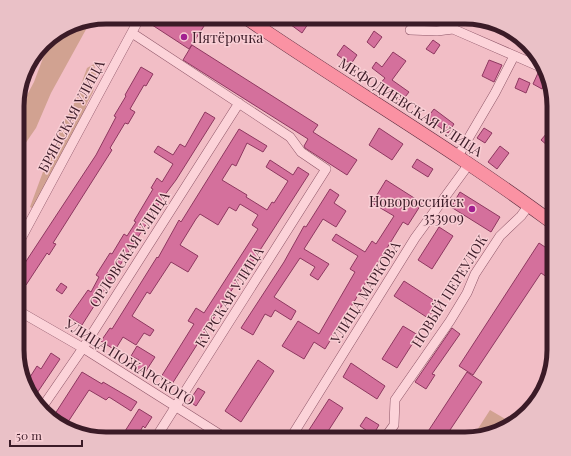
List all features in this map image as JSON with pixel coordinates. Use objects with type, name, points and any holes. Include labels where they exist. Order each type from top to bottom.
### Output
[{"type":"main road","name":"МЕФОДИЕВСКАЯ УЛИЦА","points":[[255,24],[306,59],[463,160],[547,219]]},
{"type":"street","name":"БРЯНСКАЯ УЛИЦА","points":[[24,235],[137,24]]},
{"type":"street","points":[[410,30],[437,31],[452,29],[536,65]]},
{"type":"street","points":[[132,34],[239,103]]},
{"type":"street","name":"УЛИЦА МАРКОВА","points":[[294,432],[463,160],[514,56]]},
{"type":"street","name":"КУРСКАЯ УЛИЦА","points":[[160,432],[326,169],[301,152],[290,137],[239,103]]},
{"type":"street","name":"ОРЛОВСКАЯ УЛИЦА","points":[[44,404],[83,348],[239,103]]},
{"type":"street","name":"НОВЫЙ ПЕРЕУЛОК","points":[[389,432],[394,425],[395,400],[468,294],[475,274],[500,236],[521,216],[529,205]]},
{"type":"street","name":"УЛИЦА ПОЖАРСКОГО","points":[[24,314],[83,348],[215,432]]},
{"type":"shaded area","points":[[88,26],[51,93],[36,128],[24,145],[25,100],[34,82],[46,50],[65,35],[79,28]]},
{"type":"shaded area","points":[[94,64],[96,74],[93,92],[86,105],[85,120],[35,210],[30,207],[47,161],[57,146],[60,128],[72,109],[87,68]]},
{"type":"shaded area","points":[[490,410],[507,420],[497,426],[477,431]]},
{"type":"building","name":"Пятёрочка","points":[[151,24],[205,24],[189,49]]},
{"type":"building","points":[[290,24],[308,24],[302,33]]},
{"type":"building","points":[[374,31],[382,37],[374,48],[367,42]]},
{"type":"building","points":[[433,40],[440,45],[434,54],[426,49]]},
{"type":"building","points":[[192,45],[318,125],[313,132],[357,160],[347,175],[305,148],[304,146],[308,139],[183,60]]},
{"type":"building","points":[[344,45],[357,55],[351,64],[337,55]]},
{"type":"building","points":[[393,52],[406,61],[392,80],[409,92],[402,101],[379,85],[385,78],[372,68],[376,62],[382,67]]},
{"type":"building","points":[[489,60],[502,65],[494,82],[482,76]]},
{"type":"building","points":[[141,67],[153,74],[146,86],[144,85],[130,109],[135,112],[128,124],[125,123],[110,148],[112,150],[53,243],[56,244],[49,255],[47,253],[26,285],[24,284],[24,264],[96,155],[116,117],[114,116],[126,96],[125,95]]},
{"type":"building","points":[[538,73],[541,73],[544,84],[542,89],[533,84]]},
{"type":"building","points":[[519,78],[530,83],[526,93],[515,88]]},
{"type":"building","points":[[434,109],[454,124],[448,133],[427,118]]},
{"type":"building","points":[[205,112],[215,118],[82,325],[69,317],[88,290],[91,292],[99,277],[96,275],[110,253],[112,254],[124,234],[127,236],[136,222],[134,221],[153,189],[151,188],[157,178],[162,182],[173,164],[154,152],[158,146],[173,155],[180,144],[185,147]]},
{"type":"building","points":[[379,128],[403,144],[392,160],[369,145]]},
{"type":"building","points":[[484,128],[492,133],[485,143],[477,138]]},
{"type":"building","points":[[239,129],[267,146],[263,152],[247,143],[236,166],[232,164],[222,180],[247,195],[246,197],[267,210],[272,202],[274,203],[288,181],[266,167],[270,160],[293,175],[298,167],[309,174],[244,275],[242,274],[172,384],[161,377],[194,324],[188,321],[196,308],[204,313],[258,229],[252,225],[258,215],[240,204],[236,211],[229,207],[218,225],[200,214],[196,219],[180,245],[198,256],[188,272],[171,262],[150,294],[147,292],[132,316],[154,330],[150,336],[144,333],[136,345],[123,337],[115,350],[101,341],[110,328],[112,329],[157,257],[158,258],[179,220],[181,222]]},
{"type":"building","points":[[547,133],[547,145],[541,140]]},
{"type":"building","points":[[500,146],[509,153],[497,169],[488,162]]},
{"type":"building","points":[[417,159],[433,169],[428,177],[412,167]]},
{"type":"building","points":[[386,180],[422,203],[408,225],[403,222],[325,349],[314,342],[304,359],[282,346],[298,321],[319,334],[355,272],[350,269],[358,256],[332,240],[336,234],[365,252],[372,241],[376,244],[394,216],[372,203]]},
{"type":"building","points":[[330,189],[339,195],[334,203],[346,211],[336,227],[323,219],[304,249],[329,264],[318,280],[310,275],[315,267],[300,258],[274,297],[296,311],[291,320],[275,310],[271,317],[265,314],[253,335],[241,328],[284,262],[304,226],[306,227]]},
{"type":"building","points":[[460,192],[500,217],[491,232],[451,207]]},
{"type":"building","points":[[439,227],[453,236],[432,269],[418,260]]},
{"type":"building","points":[[539,243],[547,248],[547,277],[541,273],[473,375],[459,366]]},
{"type":"building","points":[[404,281],[438,303],[428,318],[394,296]]},
{"type":"building","points":[[61,283],[67,287],[62,294],[56,290]]},
{"type":"building","points":[[403,326],[418,335],[397,368],[382,359]]},
{"type":"building","points":[[452,328],[460,334],[432,374],[435,375],[426,389],[415,382]]},
{"type":"building","points":[[137,346],[155,357],[144,374],[134,368],[139,360],[131,356]]},
{"type":"building","points":[[51,353],[60,359],[37,394],[29,379],[37,366],[41,369]]},
{"type":"building","points":[[258,360],[274,371],[241,422],[225,411]]},
{"type":"building","points":[[351,363],[385,386],[377,399],[343,377]]},
{"type":"building","points":[[82,372],[102,384],[103,382],[137,402],[131,411],[109,397],[106,400],[89,390],[68,422],[55,414]]},
{"type":"building","points":[[467,372],[482,382],[449,432],[428,432]]},
{"type":"building","points":[[198,388],[205,392],[196,406],[189,401]]},
{"type":"building","points":[[329,399],[343,408],[328,432],[308,432]]},
{"type":"building","points":[[139,409],[152,417],[145,428],[143,426],[140,432],[124,432]]},
{"type":"building","points":[[366,417],[379,425],[375,432],[369,432],[360,426]]},
{"type":"place","name":"Пятёрочка","points":[[184,37]]},
{"type":"place","name":"Новороссийск 353909","points":[[472,209]]}]
